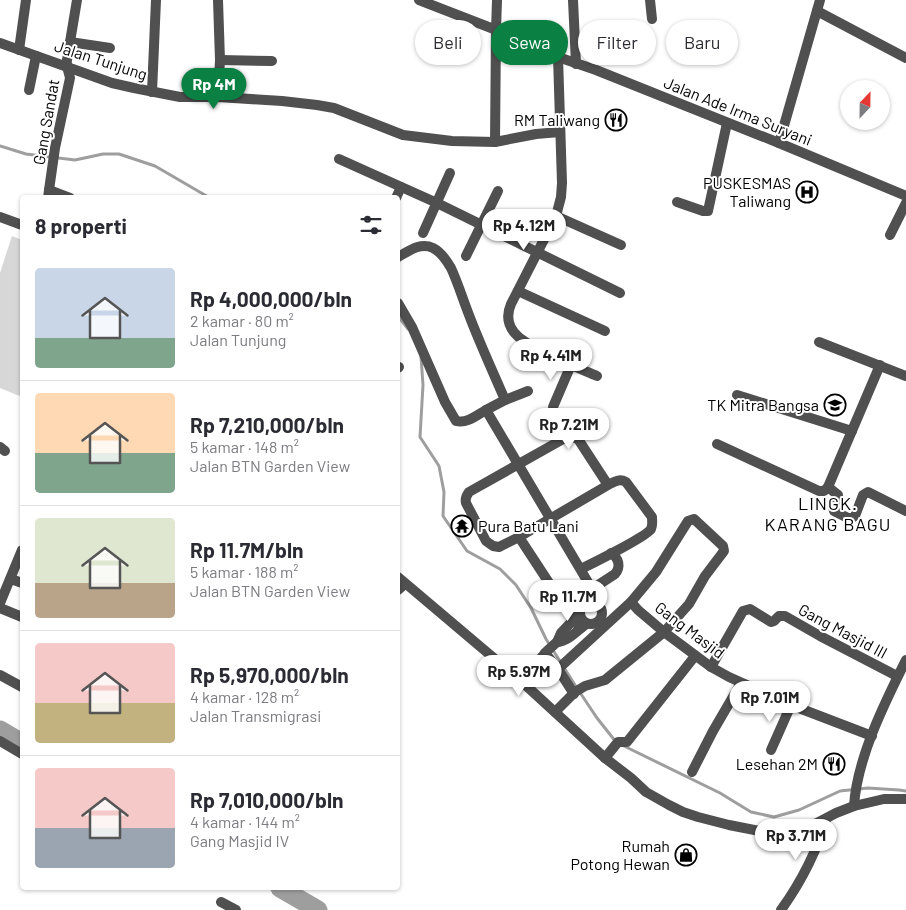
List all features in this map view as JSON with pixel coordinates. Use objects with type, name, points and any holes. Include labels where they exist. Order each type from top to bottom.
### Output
[{"type":"street","points":[[20,50],[26,0]]},
{"type":"street","name":"Gang Sandat","points":[[49,194],[55,148],[70,78],[70,73],[66,66],[77,0]]},
{"type":"street","points":[[152,92],[156,0]]},
{"type":"street","points":[[218,0],[220,60],[218,97]]},
{"type":"street","name":"Jalan Ade Irma Suryani","points":[[419,0],[442,4],[491,28]]},
{"type":"street","points":[[496,20],[497,0]]},
{"type":"street","points":[[573,0],[576,64]]},
{"type":"street","points":[[650,0],[652,19]]},
{"type":"street","points":[[779,143],[820,0]]},
{"type":"street","points":[[817,11],[906,58]]},
{"type":"street","name":"Jalan Tunjung","points":[[0,42],[112,83],[180,97],[282,101],[334,108],[403,135],[452,141],[494,142],[536,134],[560,132]]},
{"type":"street","points":[[70,42],[110,48]]},
{"type":"street","points":[[30,90],[36,56]]},
{"type":"street","points":[[220,60],[272,61]]},
{"type":"street","name":"Jalan Ade Irma Suryani","points":[[568,61],[596,70],[779,143],[906,196]]},
{"type":"street","points":[[494,142],[495,65]]},
{"type":"street","points":[[558,65],[562,183],[556,216],[508,316],[513,331],[526,344],[597,376]]},
{"type":"street","points":[[677,202],[708,211],[727,123]]},
{"type":"street","points":[[339,159],[437,203],[620,293]]},
{"type":"street","points":[[423,233],[450,173]]},
{"type":"street","points":[[397,195],[401,187]]},
{"type":"street","points":[[466,256],[498,191]]},
{"type":"street","points":[[890,235],[906,203]]},
{"type":"street","points":[[556,216],[621,245]]},
{"type":"street","points":[[0,217],[20,224]]},
{"type":"street","points":[[400,256],[418,247],[425,246],[438,251],[444,257],[451,268],[505,400]]},
{"type":"street","points":[[518,292],[605,331]]},
{"type":"street","points":[[400,307],[412,327],[445,402],[456,421],[466,421],[505,400],[528,391]]},
{"type":"street","points":[[819,342],[906,376]]},
{"type":"street","points":[[554,406],[571,365]]},
{"type":"street","points":[[717,444],[819,491],[824,491],[828,487],[880,365]]},
{"type":"street","points":[[737,395],[852,431]]},
{"type":"street","points":[[486,410],[592,589],[594,602]]},
{"type":"street","points":[[581,570],[650,530],[652,517],[626,482],[620,480],[608,485],[499,547],[493,546],[486,541],[465,500],[469,492],[565,438],[573,437],[578,439],[608,485]]},
{"type":"street","points":[[828,487],[838,495],[833,507],[834,511],[850,519],[855,516],[863,495],[868,492],[906,511]]},
{"type":"street","points":[[555,712],[574,693],[585,686],[605,680],[664,632],[689,604],[705,576],[724,551],[723,546],[694,519],[686,522],[656,572],[631,602],[563,665]]},
{"type":"street","points":[[519,537],[580,621]]},
{"type":"street","points":[[592,589],[618,571],[618,559],[611,554]]},
{"type":"street","points":[[0,603],[20,555]]},
{"type":"street","points":[[11,579],[20,582]]},
{"type":"street","points":[[400,583],[521,681],[605,758],[655,797],[683,812],[721,824],[765,832],[786,832],[817,823],[854,803],[884,799],[906,799]]},
{"type":"street","points":[[521,681],[556,643],[561,633],[580,621],[596,622],[601,616],[599,606],[594,602],[585,604],[581,608],[580,621]]},
{"type":"street","name":"Gang Masjid","points":[[631,602],[664,632],[728,678],[791,705],[872,736]]},
{"type":"street","points":[[0,608],[20,616]]},
{"type":"street","name":"Gang Masjid III","points":[[711,667],[742,611],[750,609],[771,622],[779,616],[785,616],[897,676]]},
{"type":"street","points":[[546,652],[563,665],[574,693]]},
{"type":"street","points":[[605,758],[617,743],[627,742],[696,656]]},
{"type":"street","points":[[854,803],[857,780],[872,736],[897,676],[906,660]]},
{"type":"street","points":[[0,675],[20,685]]},
{"type":"street","points":[[692,772],[741,683]]},
{"type":"street","points":[[771,750],[791,705]]},
{"type":"street","points":[[1,744],[20,753]]},
{"type":"street","points":[[782,910],[803,877],[819,841],[826,819]]},
{"type":"street","points":[[221,902],[234,909]]},
{"type":"shaded area","points":[[12,236],[20,239],[20,396],[0,388],[0,273]]},
{"type":"waterway","points":[[0,146],[26,154],[75,160],[103,154],[119,154],[155,166],[205,195]]},
{"type":"waterway","points":[[400,319],[408,329]]},
{"type":"waterway","points":[[421,357],[423,385],[420,437],[439,466],[444,492],[443,516],[467,551],[500,569],[516,585],[531,608],[546,639],[575,685],[616,742]]},
{"type":"waterway","points":[[0,730],[20,742]]},
{"type":"waterway","points":[[624,746],[720,793],[751,812],[774,817],[799,810],[840,791],[868,788],[906,791]]},
{"type":"waterway","points":[[283,890],[318,910]]},
{"type":"place","name":"RM Taliwang","points":[[616,120]]},
{"type":"place","name":"PUSKESMAS Taliwang","points":[[807,192]]},
{"type":"place","name":"TK Mitra Bangsa","points":[[835,405]]},
{"type":"place","name":"Pura Batu Lani","points":[[462,526]]},
{"type":"place","name":"Lesehan 2M","points":[[834,764]]},
{"type":"place","name":"Rumah Potong Hewan","points":[[686,855]]},
{"type":"district","name":"LINGK. KARANG BAGU","points":[[828,514]]}]
